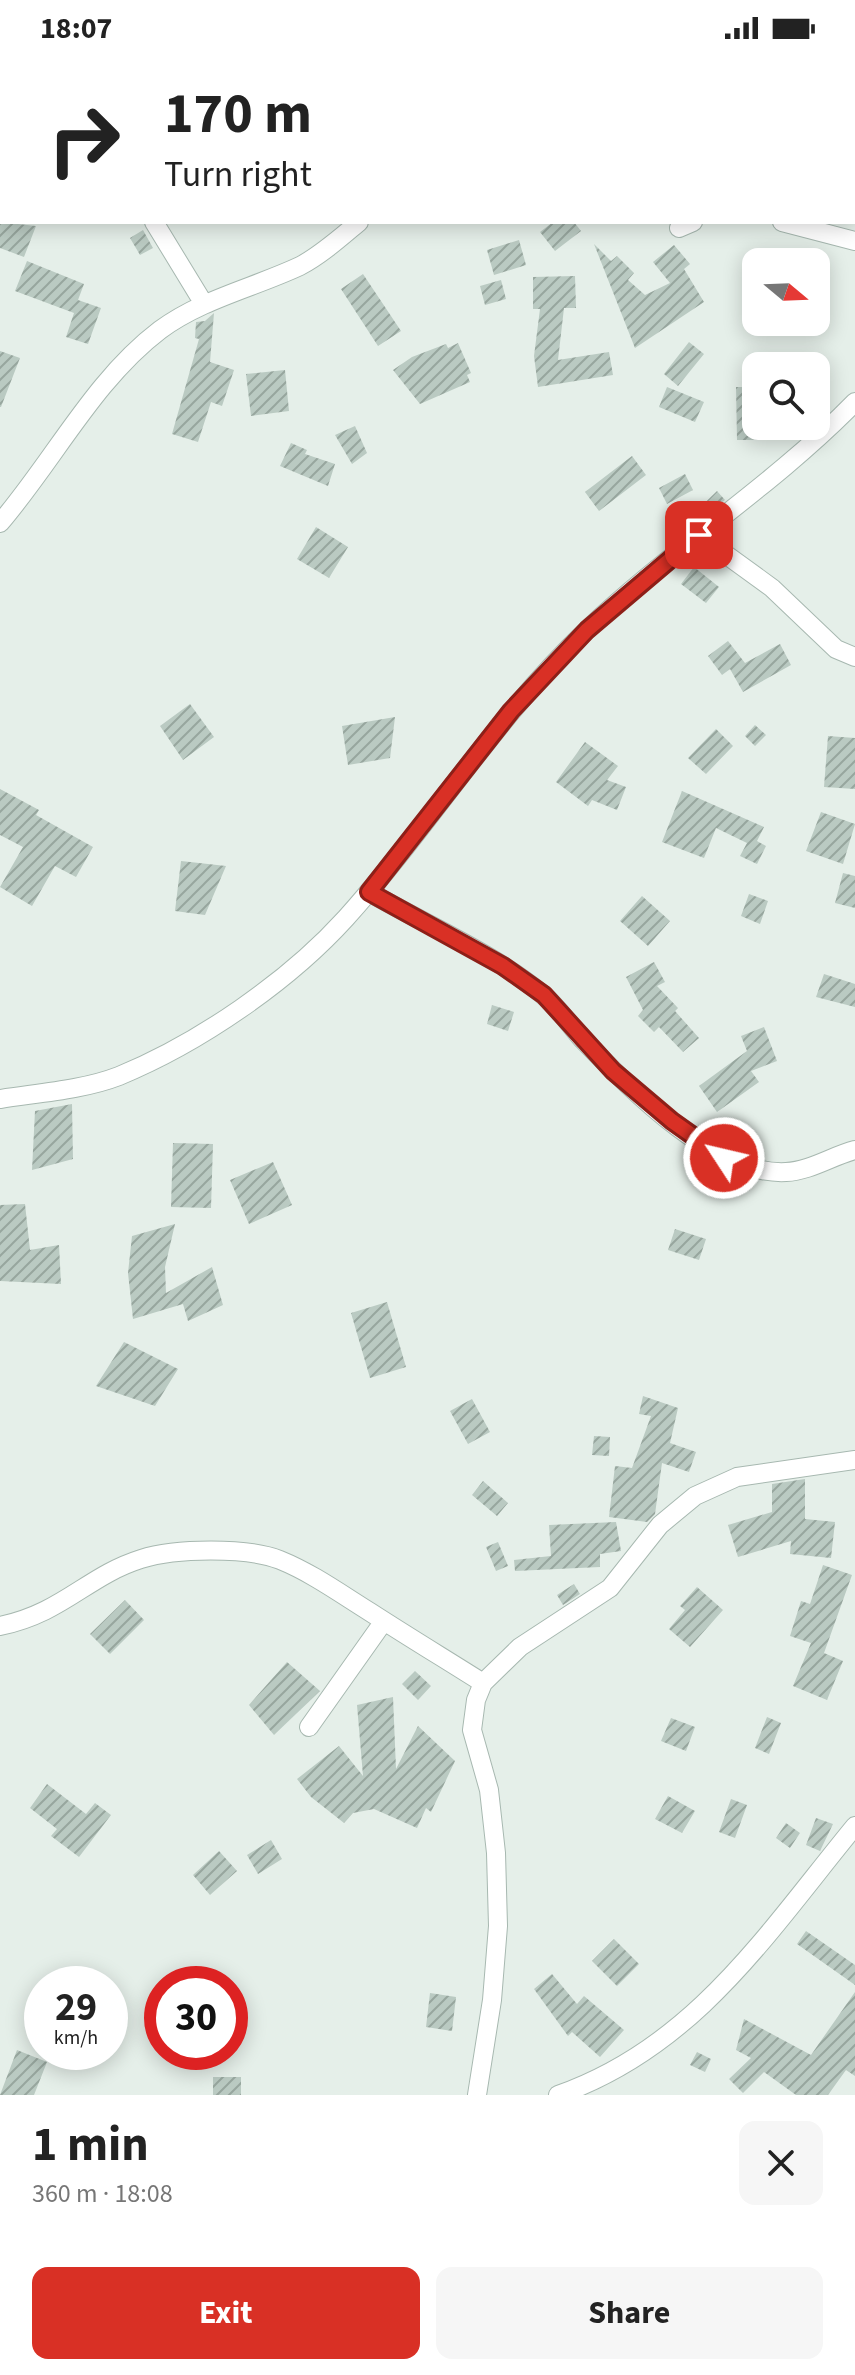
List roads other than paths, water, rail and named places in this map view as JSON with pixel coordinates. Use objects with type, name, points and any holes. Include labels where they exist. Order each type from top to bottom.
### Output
[{"type":"street","points":[[155,224],[204,304]]},
{"type":"street","points":[[0,523],[29,490],[112,375],[160,330],[204,304],[302,265],[356,224]]},
{"type":"street","points":[[808,224],[855,241]]},
{"type":"street","points":[[0,1099],[117,1077],[244,1007],[344,921],[533,688],[587,630],[699,535],[813,445],[855,402]]},
{"type":"street","points":[[699,535],[772,588],[836,649],[855,657]]},
{"type":"street","points":[[369,892],[503,966],[544,995],[613,1071],[672,1121],[724,1158],[774,1172],[791,1172],[855,1150]]},
{"type":"street","points":[[477,2095],[492,2000],[498,1926],[496,1853],[489,1790],[472,1730],[476,1700],[483,1683],[520,1647],[610,1588],[660,1525],[695,1496],[737,1477],[855,1460]]},
{"type":"street","points":[[0,1626],[31,1620],[107,1573],[144,1558],[202,1552],[248,1552],[279,1559],[483,1683]]},
{"type":"street","points":[[309,1727],[384,1621]]},
{"type":"street","points":[[558,2095],[596,2089],[695,2015],[742,1967],[855,1826]]}]
